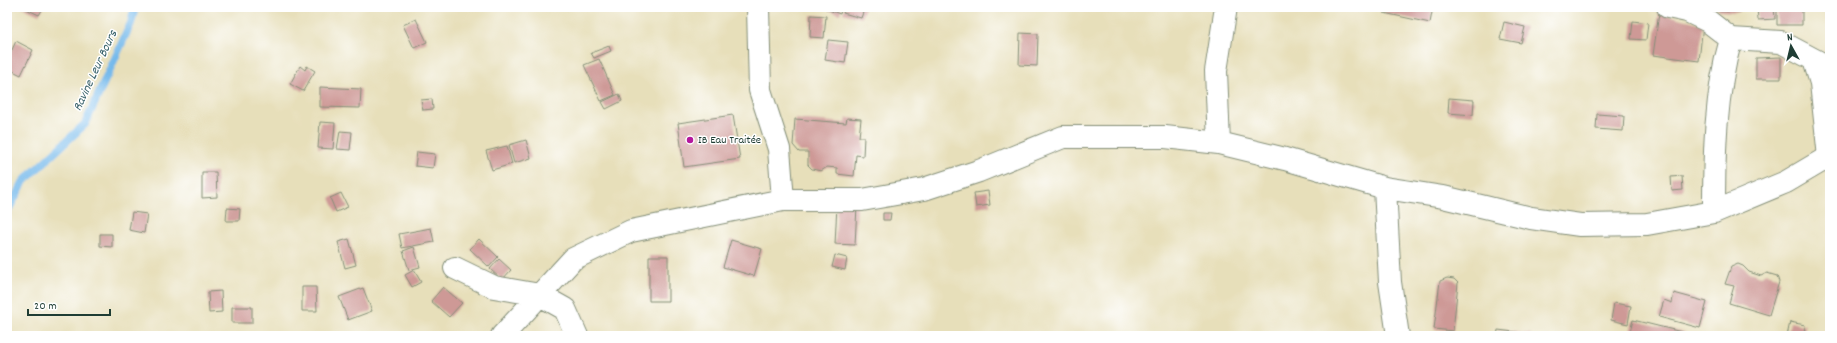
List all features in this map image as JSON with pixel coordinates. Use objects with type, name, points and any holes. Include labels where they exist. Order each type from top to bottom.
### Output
[{"type":"street","points":[[758,7],[760,90],[778,149],[783,200]]},
{"type":"street","points":[[1219,143],[1216,71],[1226,7]]},
{"type":"street","points":[[502,336],[573,259],[631,231],[783,200],[862,200],[924,189],[979,170],[1063,137],[1166,137],[1219,143],[1285,159],[1385,188],[1443,197],[1531,218],[1580,225],[1647,224],[1714,212],[1786,182],[1829,156],[1821,83],[1822,64],[1782,42],[1731,39],[1708,22],[1687,11],[1668,7]]},
{"type":"street","points":[[1714,212],[1714,158],[1718,113],[1727,54],[1731,39]]},
{"type":"street","points":[[1385,188],[1390,282],[1403,334]]},
{"type":"street","points":[[455,268],[494,287],[540,295],[565,309],[577,336]]},
{"type":"building","points":[[22,7],[44,7],[39,15]]},
{"type":"building","points":[[827,7],[842,7],[840,14],[826,9]]},
{"type":"building","points":[[845,7],[865,7],[861,18],[843,13]]},
{"type":"building","points":[[1385,7],[1433,7],[1430,23],[1384,13]]},
{"type":"building","points":[[1718,7],[1740,7],[1740,12],[1717,11]]},
{"type":"building","points":[[1757,7],[1774,7],[1775,19],[1758,20]]},
{"type":"building","points":[[1777,7],[1802,7],[1802,25],[1777,25]]},
{"type":"building","points":[[1659,13],[1703,24],[1699,61],[1653,55]]},
{"type":"building","points":[[811,15],[826,16],[824,38],[810,37]]},
{"type":"building","points":[[416,19],[427,42],[414,48],[403,25]]},
{"type":"building","points":[[1633,21],[1648,23],[1646,40],[1631,39]]},
{"type":"building","points":[[1504,22],[1525,27],[1521,43],[1500,39]]},
{"type":"building","points":[[1020,33],[1038,34],[1037,66],[1019,65]]},
{"type":"building","points":[[828,40],[848,42],[845,63],[825,60]]},
{"type":"building","points":[[16,41],[33,50],[21,75],[7,68],[7,61]]},
{"type":"building","points":[[609,46],[611,51],[594,58],[591,53]]},
{"type":"building","points":[[1781,57],[1781,79],[1756,79],[1756,58]]},
{"type":"building","points":[[599,59],[615,95],[601,101],[584,65]]},
{"type":"building","points":[[300,66],[305,70],[307,66],[315,71],[303,91],[290,84]]},
{"type":"building","points":[[320,87],[361,89],[360,108],[320,107]]},
{"type":"building","points":[[619,94],[622,101],[606,109],[602,102]]},
{"type":"building","points":[[1449,98],[1474,100],[1473,115],[1448,113]]},
{"type":"building","points":[[432,99],[433,109],[423,110],[421,100]]},
{"type":"building","points":[[1597,114],[1624,116],[1623,131],[1596,129]]},
{"type":"building","points":[[733,115],[740,159],[684,167],[678,123]]},
{"type":"building","points":[[847,118],[861,119],[859,137],[864,137],[863,156],[856,155],[854,176],[837,174],[837,168],[827,167],[821,171],[812,169],[808,165],[808,152],[799,152],[793,145],[795,119],[846,123]]},
{"type":"building","points":[[320,122],[335,123],[333,149],[318,148]]},
{"type":"building","points":[[340,131],[352,132],[350,150],[337,149]]},
{"type":"building","points":[[526,140],[531,158],[514,163],[509,145]]},
{"type":"building","points":[[507,146],[512,164],[492,170],[486,151]]},
{"type":"building","points":[[417,152],[435,154],[433,168],[415,166]]},
{"type":"building","points":[[202,172],[216,172],[217,197],[202,198]]},
{"type":"building","points":[[1682,176],[1683,190],[1672,191],[1671,177]]},
{"type":"building","points":[[988,191],[990,205],[976,207],[974,193]]},
{"type":"building","points":[[341,193],[348,207],[336,212],[330,198]]},
{"type":"building","points":[[837,205],[857,206],[855,245],[835,244]]},
{"type":"building","points":[[227,208],[240,209],[239,221],[226,221]]},
{"type":"building","points":[[132,212],[147,214],[144,233],[129,230]]},
{"type":"building","points":[[883,213],[891,213],[890,220],[883,220]]},
{"type":"building","points":[[431,228],[434,242],[402,248],[399,234]]},
{"type":"building","points":[[100,234],[112,234],[112,247],[100,246]]},
{"type":"building","points":[[349,239],[356,265],[345,268],[338,242]]},
{"type":"building","points":[[479,239],[498,257],[489,267],[470,249]]},
{"type":"building","points":[[731,240],[762,249],[754,276],[723,267]]},
{"type":"building","points":[[414,247],[420,267],[409,270],[403,251]]},
{"type":"building","points":[[835,255],[847,258],[845,270],[832,267]]},
{"type":"building","points":[[649,256],[668,256],[668,301],[649,301]]},
{"type":"building","points":[[499,259],[511,270],[502,280],[490,269]]},
{"type":"building","points":[[1738,264],[1743,266],[1749,272],[1761,276],[1767,273],[1777,276],[1779,282],[1769,315],[1729,303],[1734,286],[1725,284],[1731,267]]},
{"type":"building","points":[[414,270],[421,282],[412,287],[405,275]]},
{"type":"building","points":[[1447,278],[1454,279],[1458,283],[1453,331],[1434,329],[1440,281]]},
{"type":"building","points":[[302,287],[316,287],[317,311],[302,311]]},
{"type":"building","points":[[443,287],[462,303],[449,317],[431,301]]},
{"type":"building","points":[[363,288],[372,311],[348,320],[339,297]]},
{"type":"building","points":[[221,291],[222,312],[209,313],[208,292]]},
{"type":"building","points":[[1674,293],[1707,302],[1700,328],[1659,317],[1664,300],[1672,303]]},
{"type":"building","points":[[1614,303],[1631,306],[1628,324],[1611,320]]},
{"type":"building","points":[[232,307],[252,307],[252,323],[232,323]]},
{"type":"building","points":[[1633,320],[1686,333],[1685,336],[1629,336]]},
{"type":"building","points":[[1790,322],[1805,325],[1804,336],[1787,336]]},
{"type":"building","points":[[1498,330],[1531,334],[1530,336],[1497,336]]},
{"type":"building","points":[[645,332],[665,333],[665,336],[645,336]]},
{"type":"waterway","name":"Ravine Leur Bours","points":[[7,212],[24,181],[85,124],[131,23],[135,7]]},
{"type":"place","name":"IB Eau Traitée","points":[[690,140]]}]
